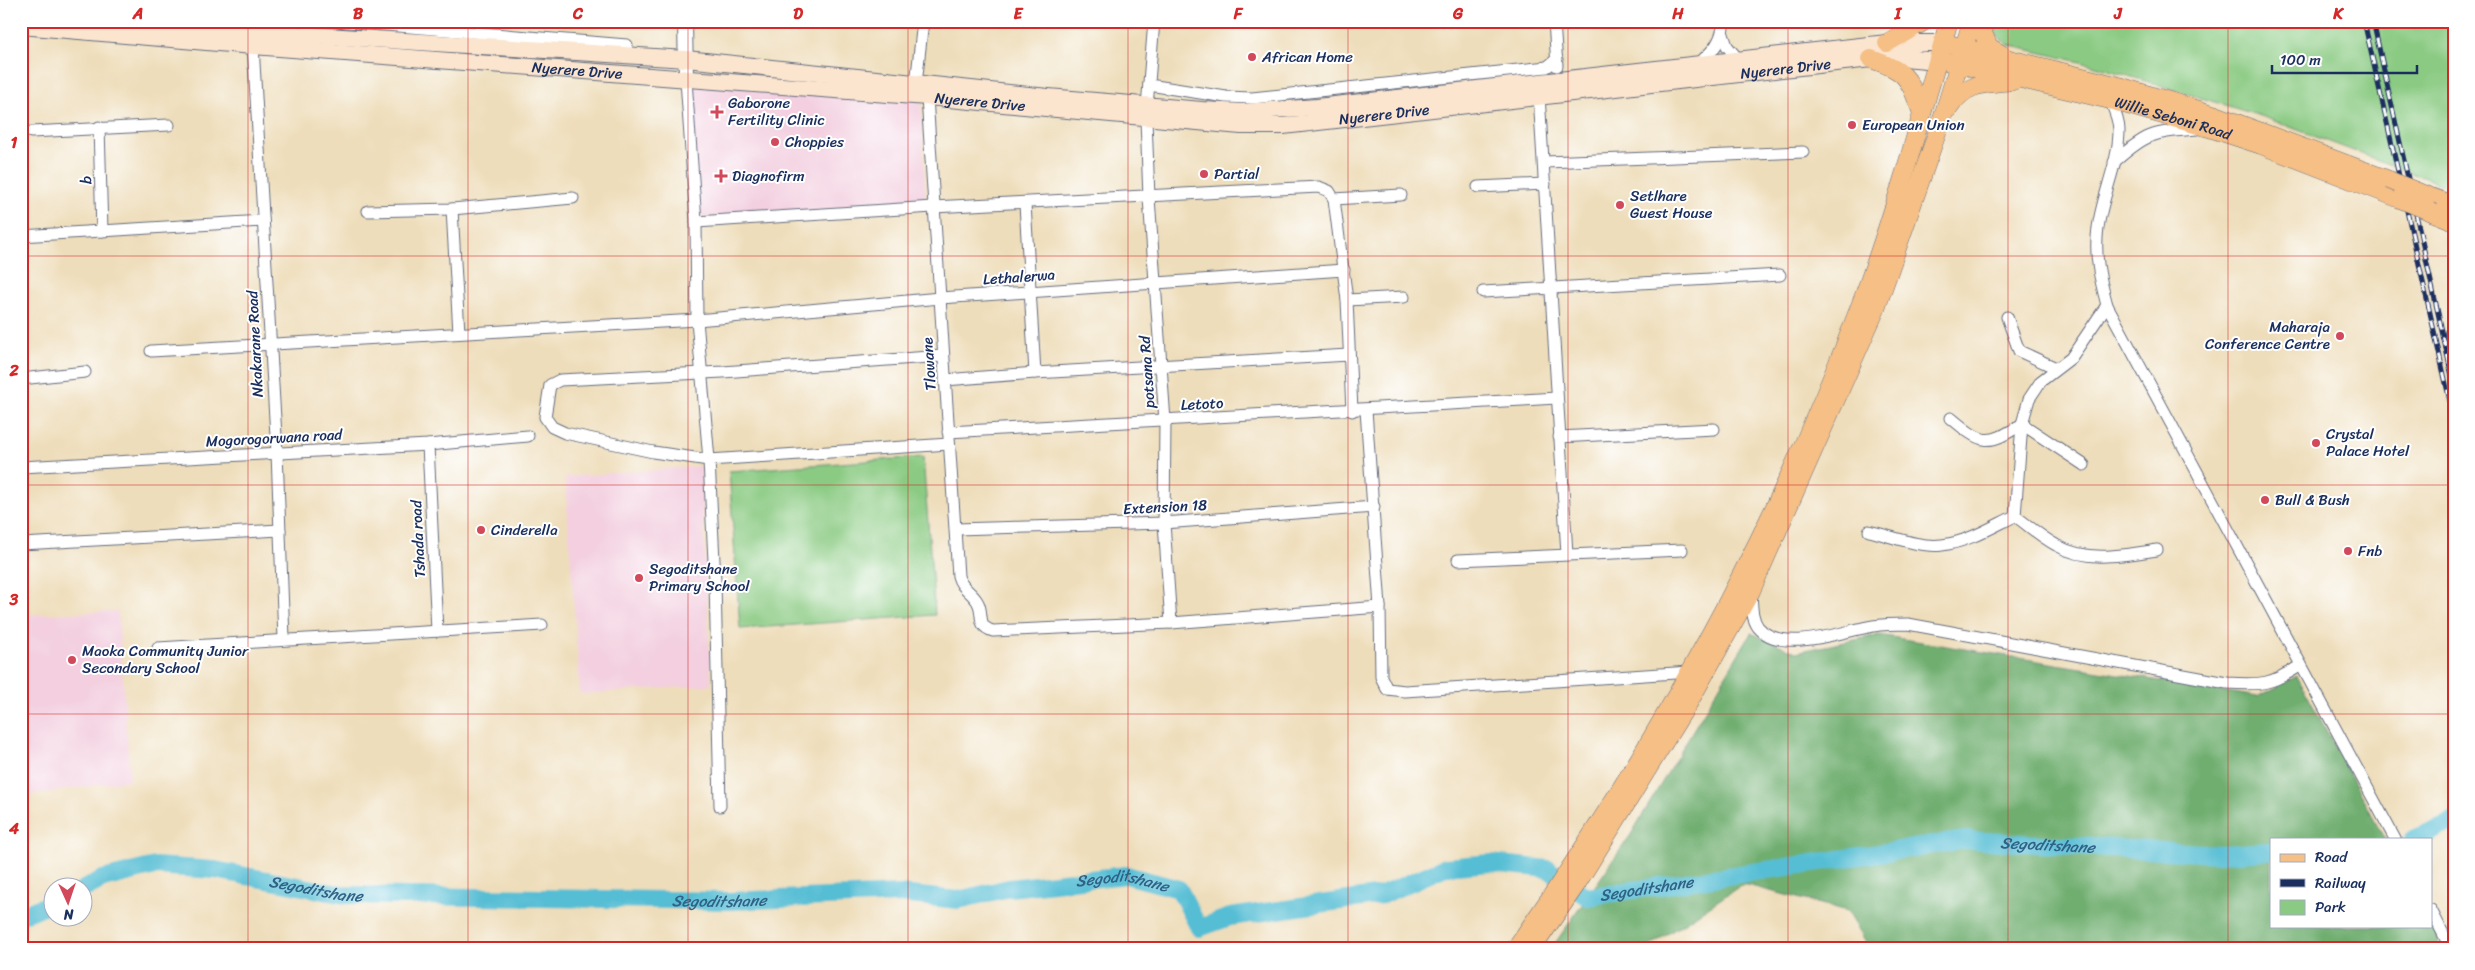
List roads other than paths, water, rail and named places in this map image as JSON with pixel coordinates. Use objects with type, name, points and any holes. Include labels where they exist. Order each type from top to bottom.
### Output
[{"type":"main road","name":"Nyerere Drive","points":[[140,21],[280,27],[686,60],[921,90],[1146,112],[1224,125],[1284,126],[1539,95],[1871,59],[1904,58],[1938,61]]},
{"type":"main road","points":[[1887,43],[1925,21]]},
{"type":"main road","points":[[1572,879],[1728,604],[1776,508],[1816,416],[1864,297],[1938,61],[1948,21]]},
{"type":"main road","points":[[1522,947],[1572,879],[1689,702],[1751,591],[1788,513],[1876,309],[1943,116],[1972,21]]},
{"type":"main road","points":[[1978,21],[1989,47],[2025,72]]},
{"type":"main road","name":"Nyerere Drive","points":[[21,26],[81,25],[253,46],[686,80],[921,90]]},
{"type":"main road","name":"Nyerere Drive","points":[[1146,112],[1277,111],[1887,43],[1942,44]]},
{"type":"main road","name":"Willie Seboni Road","points":[[1942,44],[1962,55],[2025,72],[2110,100],[2261,145],[2454,221]]},
{"type":"main road","name":"Willie Seboni Road","points":[[1938,61],[1962,55]]},
{"type":"main road","points":[[1871,59],[1895,67],[1902,73],[1912,88],[1922,113]]},
{"type":"main road","points":[[1943,116],[1960,92],[2025,72]]},
{"type":"main road","name":"Willie Seboni Road","points":[[2025,72],[2123,87],[2213,114],[2454,205]]},
{"type":"street","points":[[337,21],[477,26],[628,45]]},
{"type":"street","points":[[685,21],[686,80],[696,222],[698,320],[709,460],[715,582],[720,806]]},
{"type":"street","name":"Tlowane","points":[[922,21],[921,90],[933,207],[960,582],[978,602],[980,622],[984,627],[993,631],[1171,622]]},
{"type":"street","name":"potsana Rd","points":[[1154,21],[1146,112],[1149,198],[1165,421],[1164,523],[1171,622]]},
{"type":"street","points":[[1554,21],[1558,80]]},
{"type":"street","points":[[1698,64],[1717,46],[1723,34],[1724,21]]},
{"type":"street","points":[[1772,21],[1793,23],[1814,21]]},
{"type":"street","points":[[1723,34],[1727,46],[1739,60]]},
{"type":"street","name":"Nkakarane Road","points":[[253,46],[277,453],[284,639]]},
{"type":"street","points":[[1149,85],[1226,97],[1252,98],[1547,67],[1557,59]]},
{"type":"street","points":[[1539,95],[1567,554]]},
{"type":"street","points":[[2110,100],[2119,129],[2114,162],[2097,230],[2096,256],[2107,305],[2394,838]]},
{"type":"street","points":[[31,132],[169,125]]},
{"type":"street","name":"b","points":[[99,128],[102,231]]},
{"type":"street","points":[[2114,162],[2140,139],[2153,134],[2209,128]]},
{"type":"street","points":[[1544,162],[1803,152]]},
{"type":"street","points":[[1478,187],[1545,184]]},
{"type":"street","points":[[696,222],[933,207],[1149,198],[1319,187],[1329,191],[1334,200],[1344,270],[1352,411]]},
{"type":"street","points":[[1334,200],[1401,195]]},
{"type":"street","points":[[368,211],[452,209],[574,198]]},
{"type":"street","points":[[1025,204],[1035,373]]},
{"type":"street","points":[[452,209],[459,333]]},
{"type":"street","points":[[21,236],[263,221]]},
{"type":"street","name":"Lethalerwa","points":[[151,351],[698,320],[940,298],[1344,270]]},
{"type":"street","points":[[1483,292],[1780,275]]},
{"type":"street","points":[[1346,300],[1404,297]]},
{"type":"street","points":[[2015,516],[2022,424],[2034,389],[2056,368],[2071,358],[2107,305]]},
{"type":"street","points":[[2007,317],[2015,347],[2019,351],[2056,368]]},
{"type":"street","points":[[943,356],[702,374],[575,379],[553,382],[548,392],[545,417],[552,427],[565,433],[653,452],[709,460],[949,444]]},
{"type":"street","points":[[945,380],[1035,373],[1349,356]]},
{"type":"street","points":[[21,379],[85,372]]},
{"type":"street","name":"Letoto","points":[[948,432],[1352,411],[1557,398]]},
{"type":"street","points":[[1366,410],[1380,607],[1381,677],[1387,689],[1393,691],[1690,672]]},
{"type":"street","points":[[1950,418],[1974,438],[1989,440],[2000,438],[2022,424]]},
{"type":"street","points":[[2022,424],[2084,465]]},
{"type":"street","points":[[1559,437],[1714,429]]},
{"type":"street","name":"Mogorogorwana road","points":[[21,467],[428,445],[528,436]]},
{"type":"street","name":"Tshada road","points":[[428,445],[437,631]]},
{"type":"street","name":"Extension 18","points":[[956,529],[1164,523],[1374,507]]},
{"type":"street","points":[[1869,531],[1926,545],[1941,545],[1967,539],[2015,516]]},
{"type":"street","points":[[2015,516],[2056,545],[2080,554],[2114,557],[2157,550]]},
{"type":"street","points":[[21,544],[280,530]]},
{"type":"street","points":[[1458,560],[1682,550]]},
{"type":"street","points":[[1751,591],[1754,619],[1757,625],[1771,636],[1787,640],[1808,640],[1876,626],[1908,624],[2227,683],[2268,683],[2281,678],[2300,665]]},
{"type":"street","points":[[1171,622],[1380,607]]},
{"type":"street","points":[[158,648],[542,625]]},
{"type":"street","points":[[2432,912],[2449,947]]},
{"type":"waterway","name":"Segoditshane","points":[[2416,838],[2454,821]]},
{"type":"waterway","name":"Segoditshane","points":[[92,885],[103,879],[155,866],[215,870],[345,895],[729,901],[900,894],[958,900],[1009,888],[1126,875],[1179,889],[1199,928],[1230,917],[1382,895],[1445,867],[1490,863],[1548,869],[1587,897],[1966,840],[2220,854],[2270,851]]},
{"type":"waterway","name":"Segoditshane","points":[[21,915],[42,907]]},
{"type":"railway","points":[[2364,21],[2454,419]]},
{"type":"railway","points":[[2373,21],[2454,385]]},
{"type":"place","name":"African Home","points":[[1252,57]]},
{"type":"place","name":"Gaborone Fertility Clinic","points":[[717,112]]},
{"type":"place","name":"European Union","points":[[1852,125]]},
{"type":"place","name":"Choppies","points":[[775,142]]},
{"type":"place","name":"Partial","points":[[1204,174]]},
{"type":"place","name":"Diagnofirm","points":[[721,176]]},
{"type":"place","name":"Setlhare Guest House","points":[[1620,205]]},
{"type":"place","name":"Maharaja Conference Centre","points":[[2340,336]]},
{"type":"place","name":"Crystal Palace Hotel","points":[[2316,443]]},
{"type":"place","name":"Bull & Bush","points":[[2265,500]]},
{"type":"place","name":"Cinderella","points":[[481,530]]},
{"type":"place","name":"Fnb","points":[[2348,551]]},
{"type":"place","name":"Segoditshane Primary School","points":[[639,578]]},
{"type":"place","name":"Maoka Community Junior Secondary School","points":[[72,660]]}]
